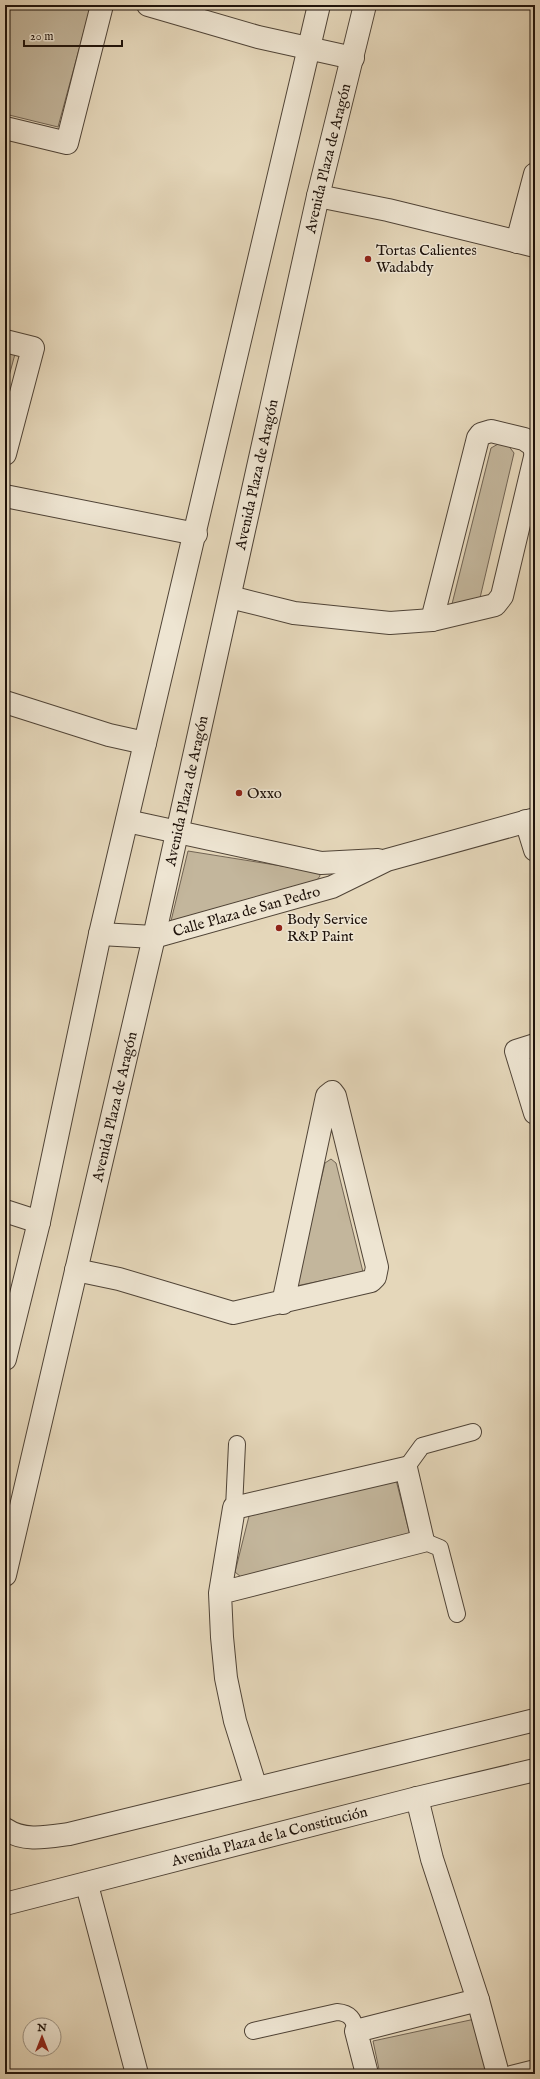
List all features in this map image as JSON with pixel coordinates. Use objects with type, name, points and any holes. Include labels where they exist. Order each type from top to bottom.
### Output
[{"type":"street","points":[[5,128],[67,143],[102,5]]},
{"type":"street","points":[[148,5],[258,37],[353,58]]},
{"type":"street","points":[[5,1359],[39,1222],[100,934],[196,534],[319,5]]},
{"type":"street","name":"Avenida Plaza de Aragón","points":[[5,1576],[154,937],[318,196],[365,5]]},
{"type":"street","points":[[318,196],[388,210],[526,244],[535,174]]},
{"type":"street","points":[[5,341],[33,348],[5,454]]},
{"type":"street","points":[[432,620],[478,438],[481,434],[491,431],[524,439],[533,445],[535,451]]},
{"type":"street","points":[[230,597],[302,614],[390,623],[432,620],[490,607],[499,601],[535,457]]},
{"type":"street","points":[[5,496],[196,534]]},
{"type":"street","points":[[5,702],[109,735],[145,743]]},
{"type":"street","points":[[531,820],[535,850]]},
{"type":"street","name":"Calle Plaza de San Pedro","points":[[100,934],[154,937],[332,887],[387,860],[531,820]]},
{"type":"street","name":"Calle Plaza de San Pedro","points":[[127,821],[177,830],[321,863],[387,860]]},
{"type":"street","points":[[535,1045],[516,1051],[535,1113]]},
{"type":"street","points":[[76,1270],[119,1279],[233,1313],[283,1303],[366,1283],[375,1277],[378,1267],[337,1103],[334,1093],[332,1092],[328,1096],[283,1303]]},
{"type":"street","points":[[5,1211],[39,1222]]},
{"type":"street","points":[[220,1593],[423,1541],[406,1468],[234,1508],[220,1593],[226,1678],[235,1721],[256,1788]]},
{"type":"street","points":[[5,1829],[13,1834],[39,1838],[69,1834],[535,1720]]},
{"type":"street","name":"Avenida Plaza de la Constitución","points":[[5,1904],[87,1885],[417,1798],[535,1770]]},
{"type":"street","points":[[417,1798],[432,1859],[478,2000],[498,2074]]},
{"type":"street","points":[[87,1885],[137,2074]]},
{"type":"street","points":[[367,2074],[356,2031],[478,2000]]},
{"type":"lane","points":[[406,1468],[422,1446],[473,1432]]},
{"type":"lane","points":[[234,1508],[237,1444]]},
{"type":"lane","points":[[423,1541],[440,1548],[457,1614]]},
{"type":"lane","points":[[253,2031],[337,2012],[344,2012],[351,2017],[356,2031]]},
{"type":"lane","points":[[511,2074],[535,2068]]},
{"type":"shaded area","points":[[7,5],[91,5],[58,127],[5,114]]},
{"type":"shaded area","points":[[5,351],[15,354],[5,391]]},
{"type":"shaded area","points":[[500,443],[508,445],[514,453],[480,598],[452,604],[491,448]]},
{"type":"shaded area","points":[[188,851],[319,872],[320,876],[317,880],[171,921]]},
{"type":"shaded area","points":[[331,1159],[336,1163],[363,1272],[296,1286],[325,1163]]},
{"type":"shaded area","points":[[396,1480],[410,1535],[241,1577],[235,1572],[249,1516]]},
{"type":"shaded area","points":[[475,2019],[487,2074],[380,2074],[373,2041]]},
{"type":"place","name":"Tortas Calientes Wadabdy","points":[[368,259]]},
{"type":"place","name":"Oxxo","points":[[239,793]]},
{"type":"place","name":"Body Service R&P Paint","points":[[279,928]]}]
